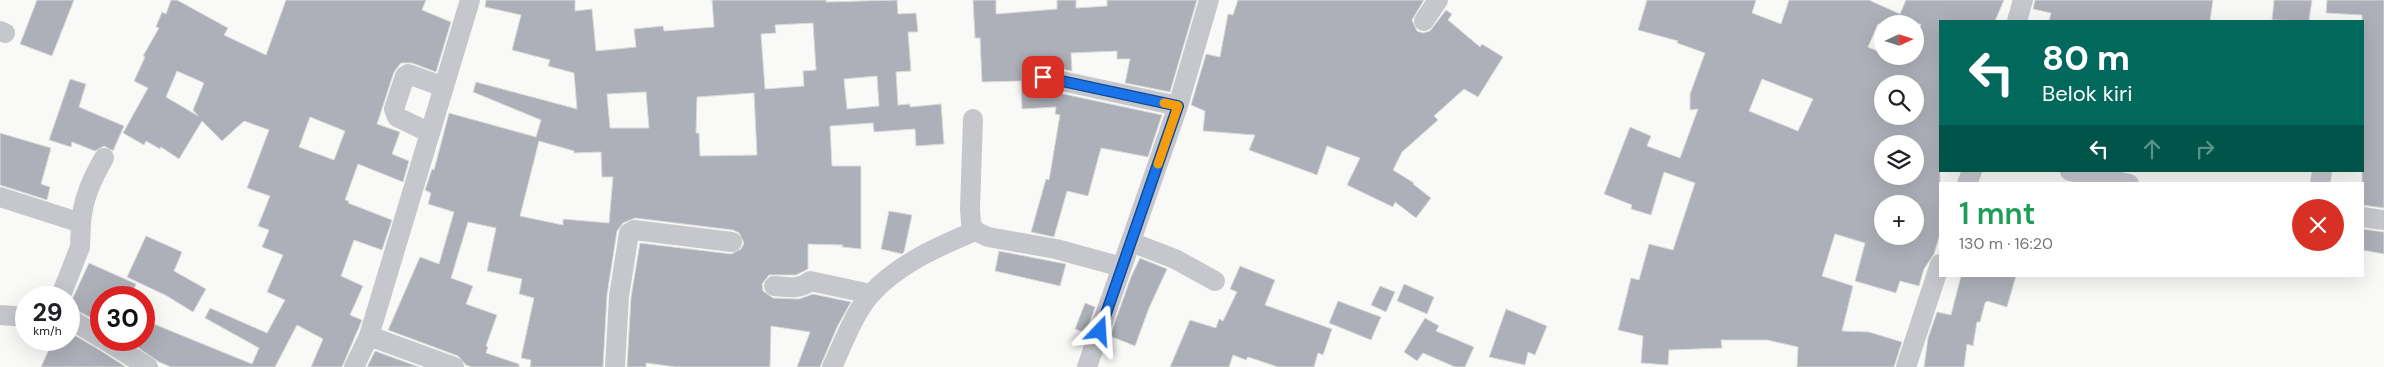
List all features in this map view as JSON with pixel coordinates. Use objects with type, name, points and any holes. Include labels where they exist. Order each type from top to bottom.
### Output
[{"type":"street","points":[[354,367],[369,336],[470,0]]},
{"type":"street","points":[[1087,367],[1178,106],[1209,0]]},
{"type":"street","points":[[1424,21],[1438,0]]},
{"type":"street","points":[[2017,20],[2023,0]]},
{"type":"street","points":[[430,133],[397,117],[394,109],[408,74],[444,87]]},
{"type":"street","points":[[1043,77],[1178,106]]},
{"type":"street","points":[[973,119],[970,208],[971,223],[975,231],[988,237],[1056,249],[1122,266]]},
{"type":"street","points":[[65,286],[80,247],[82,204],[104,158]]},
{"type":"street","points":[[2075,172],[2120,182]]},
{"type":"street","points":[[0,197],[81,223]]},
{"type":"street","points":[[2364,217],[2384,220]]},
{"type":"street","points":[[615,367],[619,296],[629,233],[634,230],[732,242]]},
{"type":"street","points":[[832,367],[852,326],[871,294],[896,270],[939,247],[975,231]]},
{"type":"street","points":[[1131,242],[1175,259],[1215,281]]},
{"type":"street","points":[[1906,367],[1939,267]]},
{"type":"street","points":[[774,286],[796,288],[805,286],[810,281],[871,294]]},
{"type":"street","points":[[0,315],[15,316]]},
{"type":"street","points":[[369,336],[454,367]]},
{"type":"street","points":[[123,351],[148,367]]},
{"type":"building","points":[[37,0],[74,0],[52,56],[20,44]]},
{"type":"building","points":[[171,0],[177,0],[228,28],[224,35],[266,55],[286,0],[426,0],[422,10],[451,22],[436,72],[412,63],[401,63],[394,72],[377,124],[400,132],[392,154],[409,161],[403,182],[358,164],[345,200],[349,201],[348,203],[392,220],[382,250],[354,240],[341,276],[363,286],[350,315],[362,320],[342,367],[311,367],[323,339],[297,325],[275,367],[171,367],[159,362],[143,351],[155,351],[155,324],[252,364],[259,348],[205,318],[210,308],[267,333],[285,300],[267,292],[283,255],[262,247],[269,230],[258,226],[270,196],[247,188],[269,130],[244,121],[222,141],[202,121],[179,159],[161,147],[160,149],[146,141],[144,145],[123,133],[148,88],[134,81],[145,57],[143,56],[159,28],[156,27],[162,12],[166,14]],"holes":[[[177,71],[204,83],[193,110],[198,116],[166,97]],[[310,117],[345,131],[334,160],[299,147]]]},
{"type":"building","points":[[486,0],[575,0],[575,11],[592,9],[596,51],[636,47],[634,29],[663,26],[664,31],[714,27],[712,0],[826,0],[826,2],[897,0],[898,14],[916,13],[918,32],[908,32],[911,71],[896,72],[898,105],[910,104],[910,107],[941,104],[944,144],[916,146],[915,129],[874,132],[873,123],[830,126],[832,166],[861,166],[861,249],[842,247],[843,245],[808,244],[808,269],[796,275],[769,275],[762,284],[763,291],[773,298],[799,299],[813,294],[851,302],[838,325],[820,367],[797,367],[810,332],[771,326],[770,367],[676,367],[646,363],[646,367],[627,367],[631,297],[640,243],[731,254],[741,249],[744,243],[739,233],[733,230],[635,218],[623,223],[617,231],[607,295],[603,367],[530,367],[531,360],[521,358],[534,298],[519,294],[522,279],[487,271],[496,228],[468,222],[451,278],[473,286],[466,304],[497,315],[486,346],[488,347],[486,353],[519,364],[519,367],[472,367],[466,365],[458,356],[388,330],[420,257],[439,264],[454,212],[428,204],[431,193],[425,190],[432,169],[434,170],[449,113],[536,137],[541,120],[473,92],[476,82],[577,109],[574,73],[548,66],[550,60],[512,50],[521,15],[485,7]],"holes":[[[813,23],[816,70],[803,71],[804,86],[765,89],[761,34],[776,33],[775,25]],[[877,76],[879,106],[847,109],[844,79]],[[646,92],[649,128],[610,128],[607,94]],[[754,93],[757,155],[700,156],[699,133],[696,133],[697,97]],[[539,141],[574,151],[574,153],[601,152],[602,177],[613,177],[609,223],[563,219],[563,225],[520,216]]]},
{"type":"building","points":[[973,0],[996,0],[996,14],[1057,9],[1057,0],[1076,0],[1076,8],[1107,6],[1107,0],[1197,0],[1170,92],[1125,83],[1130,59],[1117,59],[1117,51],[1071,53],[1072,71],[1045,65],[1034,69],[1032,81],[1040,89],[1162,115],[1148,157],[1101,148],[1088,196],[1067,191],[1054,237],[1031,232],[1046,179],[1049,180],[1060,115],[1055,114],[1056,107],[1022,109],[1021,81],[982,82],[980,38],[975,38]]},
{"type":"building","points":[[1238,0],[1424,0],[1412,20],[1417,31],[1423,33],[1430,31],[1446,10],[1452,14],[1448,20],[1480,47],[1482,44],[1503,57],[1478,97],[1464,89],[1434,116],[1438,120],[1402,152],[1393,170],[1414,183],[1431,198],[1416,218],[1395,202],[1393,207],[1347,185],[1360,158],[1327,146],[1317,175],[1249,150],[1255,135],[1203,131],[1205,111],[1191,105],[1206,54],[1220,57],[1228,14],[1233,15]]},
{"type":"building","points":[[1647,0],[1756,0],[1752,13],[1781,24],[1789,0],[1869,0],[1900,14],[1906,0],[2004,0],[1995,20],[1939,20],[1939,237],[1934,254],[1924,269],[1919,286],[1900,281],[1896,293],[1855,281],[1865,243],[1835,234],[1822,276],[1853,286],[1842,331],[1869,332],[1902,342],[1894,367],[1797,367],[1798,347],[1767,340],[1721,340],[1722,348],[1669,350],[1668,365],[1641,363],[1643,336],[1618,330],[1631,278],[1639,280],[1649,244],[1673,250],[1695,183],[1664,172],[1651,215],[1631,209],[1632,205],[1604,194],[1630,127],[1651,136],[1647,146],[1680,158],[1698,109],[1690,110],[1690,94],[1705,53],[1677,43],[1678,41],[1638,30]],"holes":[[[1762,79],[1813,99],[1798,131],[1749,111]]]},
{"type":"building","points":[[2035,0],[2213,0],[2210,20],[2049,20],[2051,13],[2033,9]]},
{"type":"building","points":[[2274,0],[2312,0],[2309,20],[2272,20]]},
{"type":"building","points":[[2327,0],[2384,0],[2384,208],[2364,205],[2362,172],[2364,172],[2364,20],[2362,20],[2362,15],[2326,13]]},
{"type":"building","points":[[70,79],[86,84],[79,107],[124,126],[113,151],[104,146],[95,151],[72,142],[71,147],[49,140]]},
{"type":"building","points":[[0,133],[51,148],[41,184],[50,187],[47,200],[0,185]]},
{"type":"building","points":[[889,211],[912,215],[902,254],[881,249]]},
{"type":"building","points":[[2364,229],[2384,232],[2384,254],[2364,250]]},
{"type":"building","points":[[146,236],[182,252],[174,271],[206,289],[193,312],[155,290],[155,286],[146,286],[127,277]]},
{"type":"building","points":[[999,251],[1066,264],[1060,286],[995,271]]},
{"type":"building","points":[[1140,258],[1167,269],[1149,308],[1135,346],[1110,336],[1131,277]]},
{"type":"building","points":[[89,263],[136,284],[135,286],[90,286],[90,317],[80,312],[80,286],[78,286]]},
{"type":"building","points":[[1240,266],[1275,280],[1265,305],[1332,329],[1323,355],[1318,353],[1314,367],[1278,367],[1248,357],[1246,360],[1233,355],[1229,367],[1170,367],[1190,320],[1216,328],[1219,319],[1223,321],[1237,292],[1230,289]]},
{"type":"building","points":[[1961,277],[2016,277],[2007,307],[1987,301],[1985,303],[1980,322],[1977,322],[1973,346],[1967,344],[1964,367],[1924,367],[1928,338],[1937,312],[1951,315]]},
{"type":"building","points":[[1404,284],[1434,297],[1427,314],[1397,301]]},
{"type":"building","points":[[1380,286],[1395,292],[1386,312],[1371,305]]},
{"type":"building","points":[[1338,301],[1381,317],[1371,340],[1329,323]]},
{"type":"building","points":[[1085,303],[1095,307],[1086,333],[1075,329]]},
{"type":"building","points":[[1506,309],[1547,326],[1535,355],[1528,352],[1525,365],[1489,357]]},
{"type":"building","points":[[1425,318],[1439,326],[1436,331],[1474,347],[1465,367],[1455,367],[1423,353],[1417,361],[1404,352]]},
{"type":"building","points":[[80,338],[90,344],[90,351],[101,351],[126,367],[41,367],[48,351],[80,351]]},
{"type":"building","points":[[375,351],[419,367],[367,367]]},
{"type":"slow traffic","points":[[1158,164],[1178,106],[1164,103]]},
{"type":"route","points":[[1043,77],[1178,106],[1100,331]]}]
